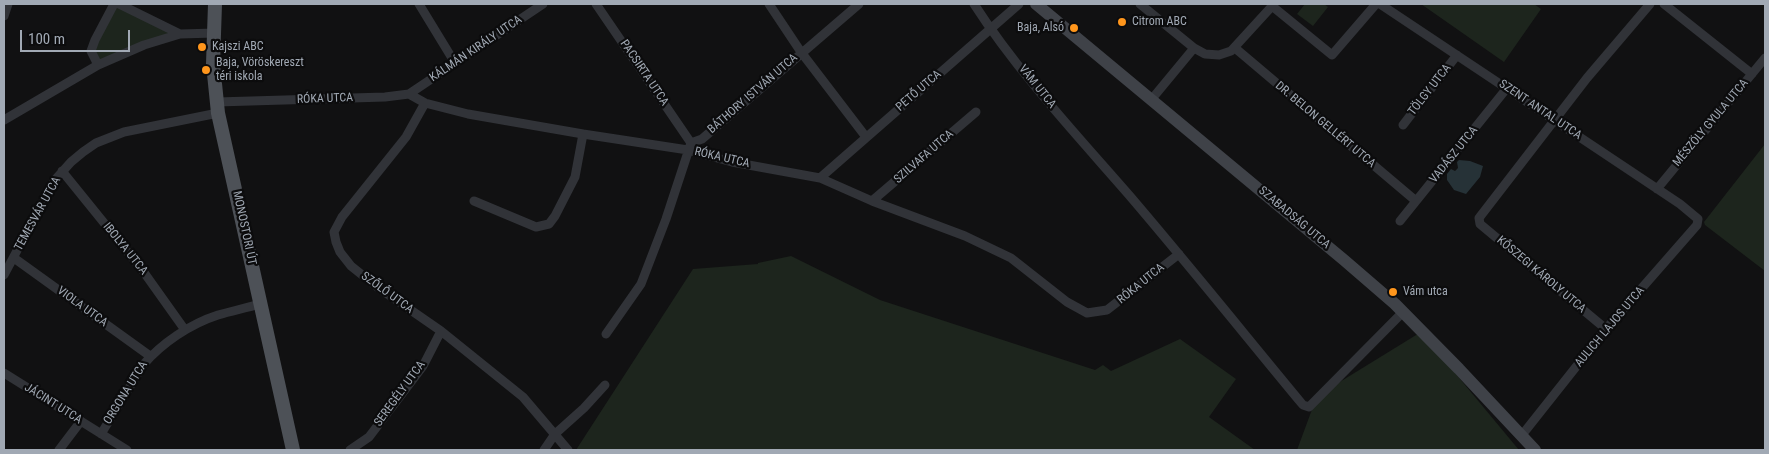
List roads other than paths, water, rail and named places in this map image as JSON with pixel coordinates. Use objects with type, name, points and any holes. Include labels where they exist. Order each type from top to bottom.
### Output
[{"type":"main road","name":"MONOSTORI ÚT","points":[[214,4],[213,64],[218,108],[293,450]]},
{"type":"main road","name":"SZABADSÁG UTCA","points":[[1039,5],[1403,312],[1535,450]]},
{"type":"street","points":[[4,16],[8,4]]},
{"type":"street","points":[[98,65],[92,52],[94,40],[114,4]]},
{"type":"street","points":[[119,4],[180,34]]},
{"type":"street","points":[[419,4],[455,62]]},
{"type":"street","name":"KÁLMÁN KIRÁLY UTCA","points":[[410,94],[543,4]]},
{"type":"street","name":"PACSIRTA UTCA","points":[[596,4],[690,147]]},
{"type":"street","points":[[769,4],[801,52],[866,137]]},
{"type":"street","name":"BÁTHORY ISTVÁN UTCA","points":[[690,147],[702,139],[859,4]]},
{"type":"street","name":"VÁM UTCA","points":[[974,4],[990,29],[1055,109],[1179,254],[1212,297],[1303,405],[1309,406],[1403,312]]},
{"type":"street","name":"PETŐ UTCA","points":[[820,178],[1019,4]]},
{"type":"street","points":[[1141,4],[1194,48],[1205,54],[1219,56],[1231,52],[1273,5],[1332,55],[1376,4]]},
{"type":"street","name":"SZENT ANTAL UTCA","points":[[1380,4],[1680,204],[1698,218]]},
{"type":"street","points":[[1554,120],[1650,4]]},
{"type":"street","points":[[1664,4],[1752,74]]},
{"type":"street","points":[[4,120],[98,65],[144,44],[180,34],[215,33]]},
{"type":"street","points":[[1151,100],[1194,48]]},
{"type":"street","name":"DR. BELON GELLÉRT UTCA","points":[[1234,48],[1416,201]]},
{"type":"street","name":"TÖLGY UTCA","points":[[1403,124],[1458,55]]},
{"type":"street","name":"MÉSZÖLY GYULA UTCA","points":[[1657,189],[1765,58]]},
{"type":"street","name":"VADÁSZ UTCA","points":[[1400,220],[1507,88]]},
{"type":"street","name":"RÓKA UTCA","points":[[218,108],[410,94],[424,104],[468,114],[583,134],[690,147],[732,162],[820,178],[872,202],[965,236],[1011,258],[1067,302],[1087,313],[1108,310],[1179,254]]},
{"type":"street","name":"SZŐLŐ UTCA","points":[[424,104],[406,137],[342,218],[334,232],[340,252],[350,266],[441,331],[523,396],[568,450]]},
{"type":"street","name":"TEMESVÁR UTCA","points":[[4,275],[54,181],[83,152],[113,135],[218,108]]},
{"type":"street","name":"SZILVAFA UTCA","points":[[872,202],[976,112]]},
{"type":"street","name":"KŐSZEGI KÁROLY UTCA","points":[[1554,120],[1479,218],[1480,224],[1606,329]]},
{"type":"street","points":[[474,200],[536,227],[548,224],[555,216],[575,177],[583,134]]},
{"type":"street","points":[[606,334],[641,284],[666,219],[690,147]]},
{"type":"street","name":"IBOLYA UTCA","points":[[62,171],[143,271],[185,330]]},
{"type":"street","name":"AULICH LAJOS UTCA","points":[[1522,436],[1606,329],[1697,225],[1698,218]]},
{"type":"street","name":"VIOLA UTCA","points":[[14,258],[150,356]]},
{"type":"street","name":"ORGONA UTCA","points":[[101,434],[142,365],[150,356],[185,330],[217,315],[260,304]]},
{"type":"street","name":"SEREGÉLY UTCA","points":[[350,450],[369,437],[423,366],[441,331]]},
{"type":"street","name":"JÁCINT UTCA","points":[[4,373],[126,450]]},
{"type":"street","points":[[544,450],[555,434],[584,408],[604,385]]},
{"type":"street","points":[[59,450],[81,421]]},
{"type":"place","name":"Citrom ABC","points":[[1122,22]]},
{"type":"place","name":"Baja, Alsó","points":[[1074,28]]},
{"type":"place","name":"Kajszi ABC","points":[[202,47]]},
{"type":"place","name":"Baja, Vöröskereszt téri iskola","points":[[206,70]]},
{"type":"place","name":"Vám utca","points":[[1393,292]]}]
